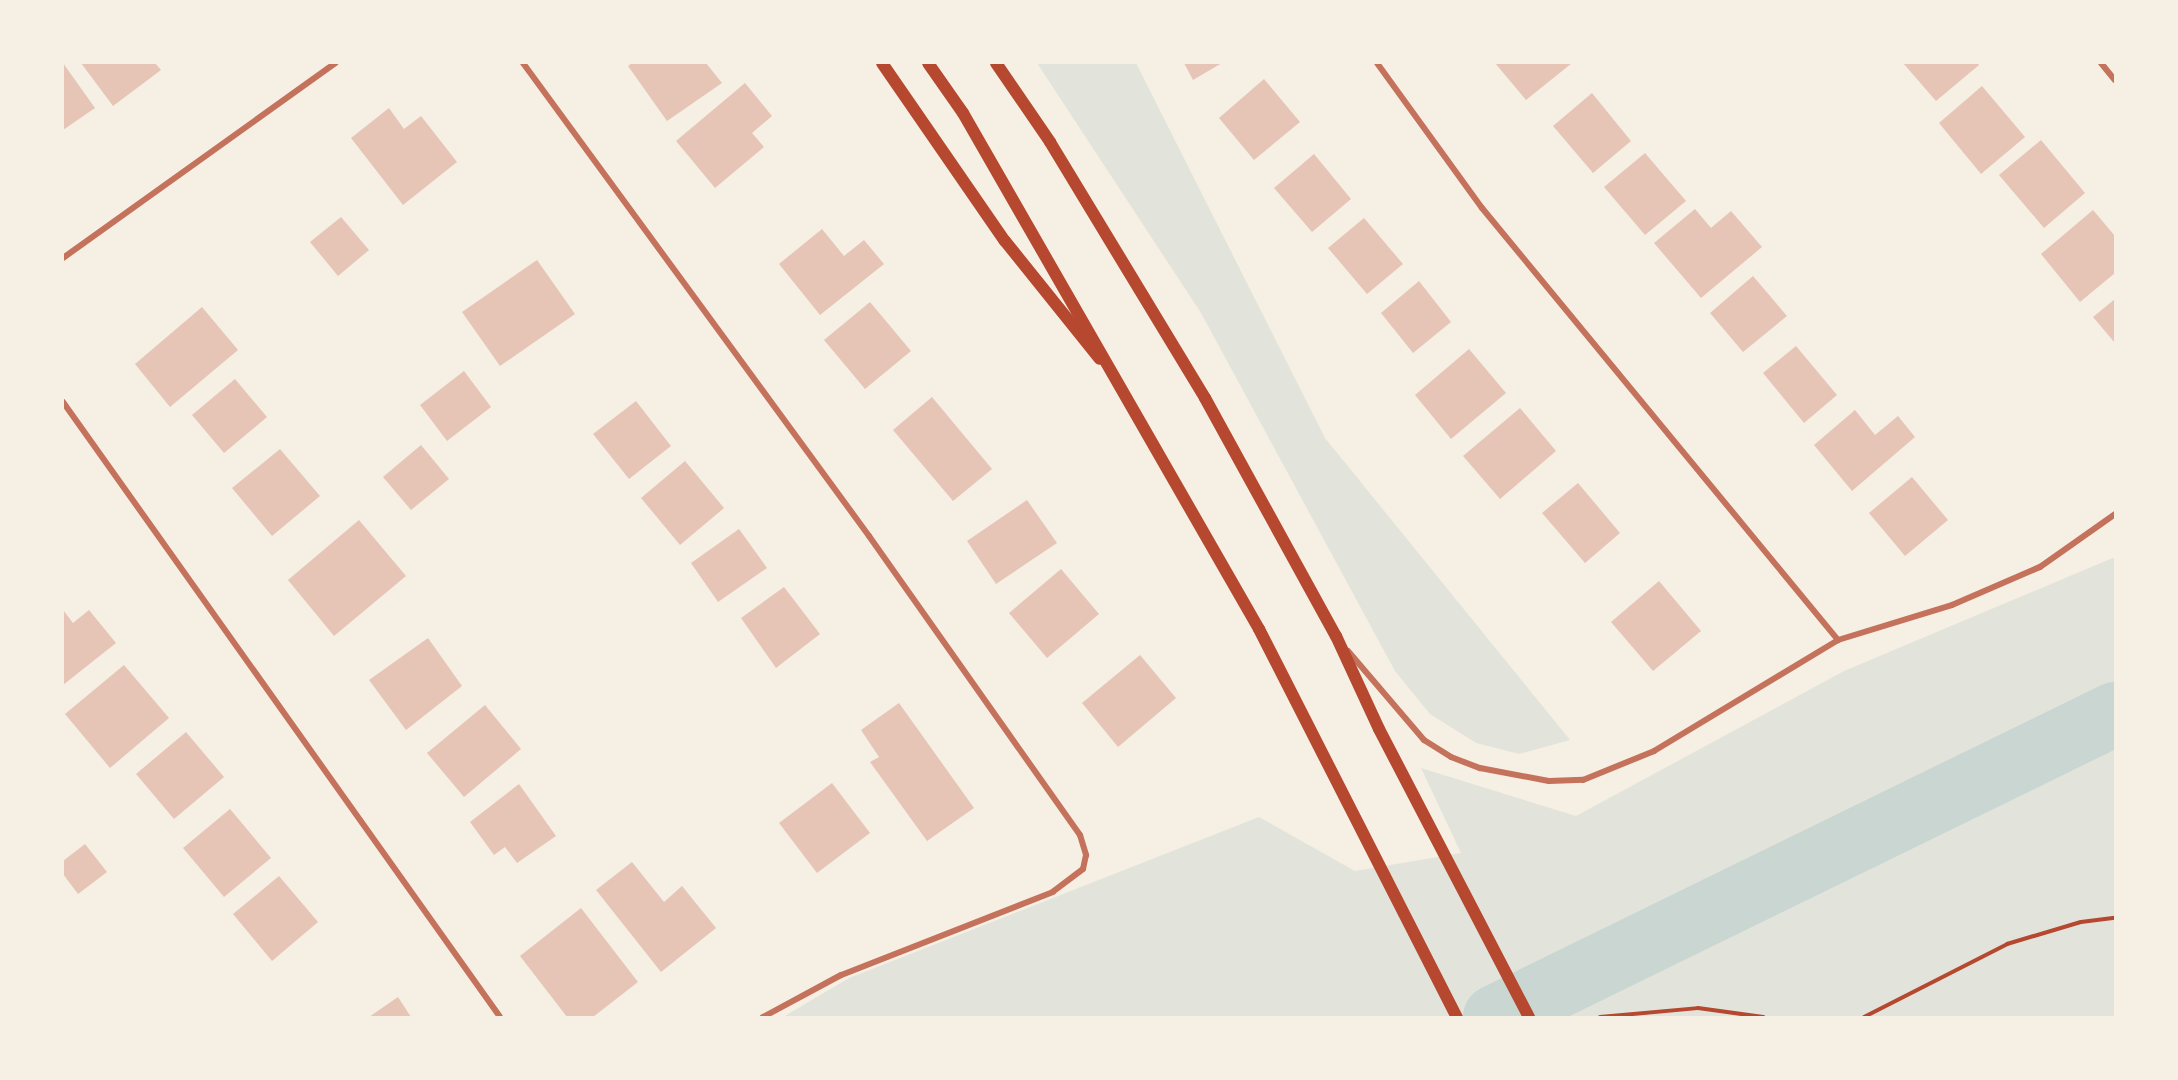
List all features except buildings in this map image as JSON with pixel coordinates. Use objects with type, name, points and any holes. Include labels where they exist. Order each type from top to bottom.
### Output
[{"type":"main road","points":[[882,63],[1005,241],[1126,393]]},
{"type":"main road","points":[[928,63],[963,113],[1126,393],[1259,629],[1367,847],[1409,920],[1457,1017]]},
{"type":"main road","points":[[996,63],[1050,142],[1199,388],[1336,636],[1379,729],[1529,1017]]},
{"type":"street","points":[[63,258],[335,63]]},
{"type":"street","points":[[523,63],[869,536],[1080,835],[1086,855],[1083,869],[1053,892],[841,975],[763,1017]]},
{"type":"street","points":[[1377,63],[1482,208],[1838,640]]},
{"type":"street","points":[[2101,63],[2115,80]]},
{"type":"street","points":[[63,402],[500,1017]]},
{"type":"street","points":[[1336,636],[1424,740],[1451,757],[1480,768],[1549,781],[1583,780],[1654,751],[1838,640],[1952,605],[2040,567],[2115,514]]},
{"type":"path","points":[[1864,1017],[2007,944],[2081,922],[2115,918]]},
{"type":"path","points":[[1600,1017],[1698,1008],[1763,1017]]},
{"type":"shaded area","points":[[1037,63],[1136,63],[1325,438],[1570,740],[1519,754],[1476,743],[1430,714],[1395,671],[1201,313]]},
{"type":"shaded area","points":[[2115,557],[2115,1017],[783,1017],[849,978],[1259,817],[1355,871],[1461,853],[1421,768],[1576,816],[1844,671]]},
{"type":"waterway","points":[[1495,1017],[2115,714]]}]
